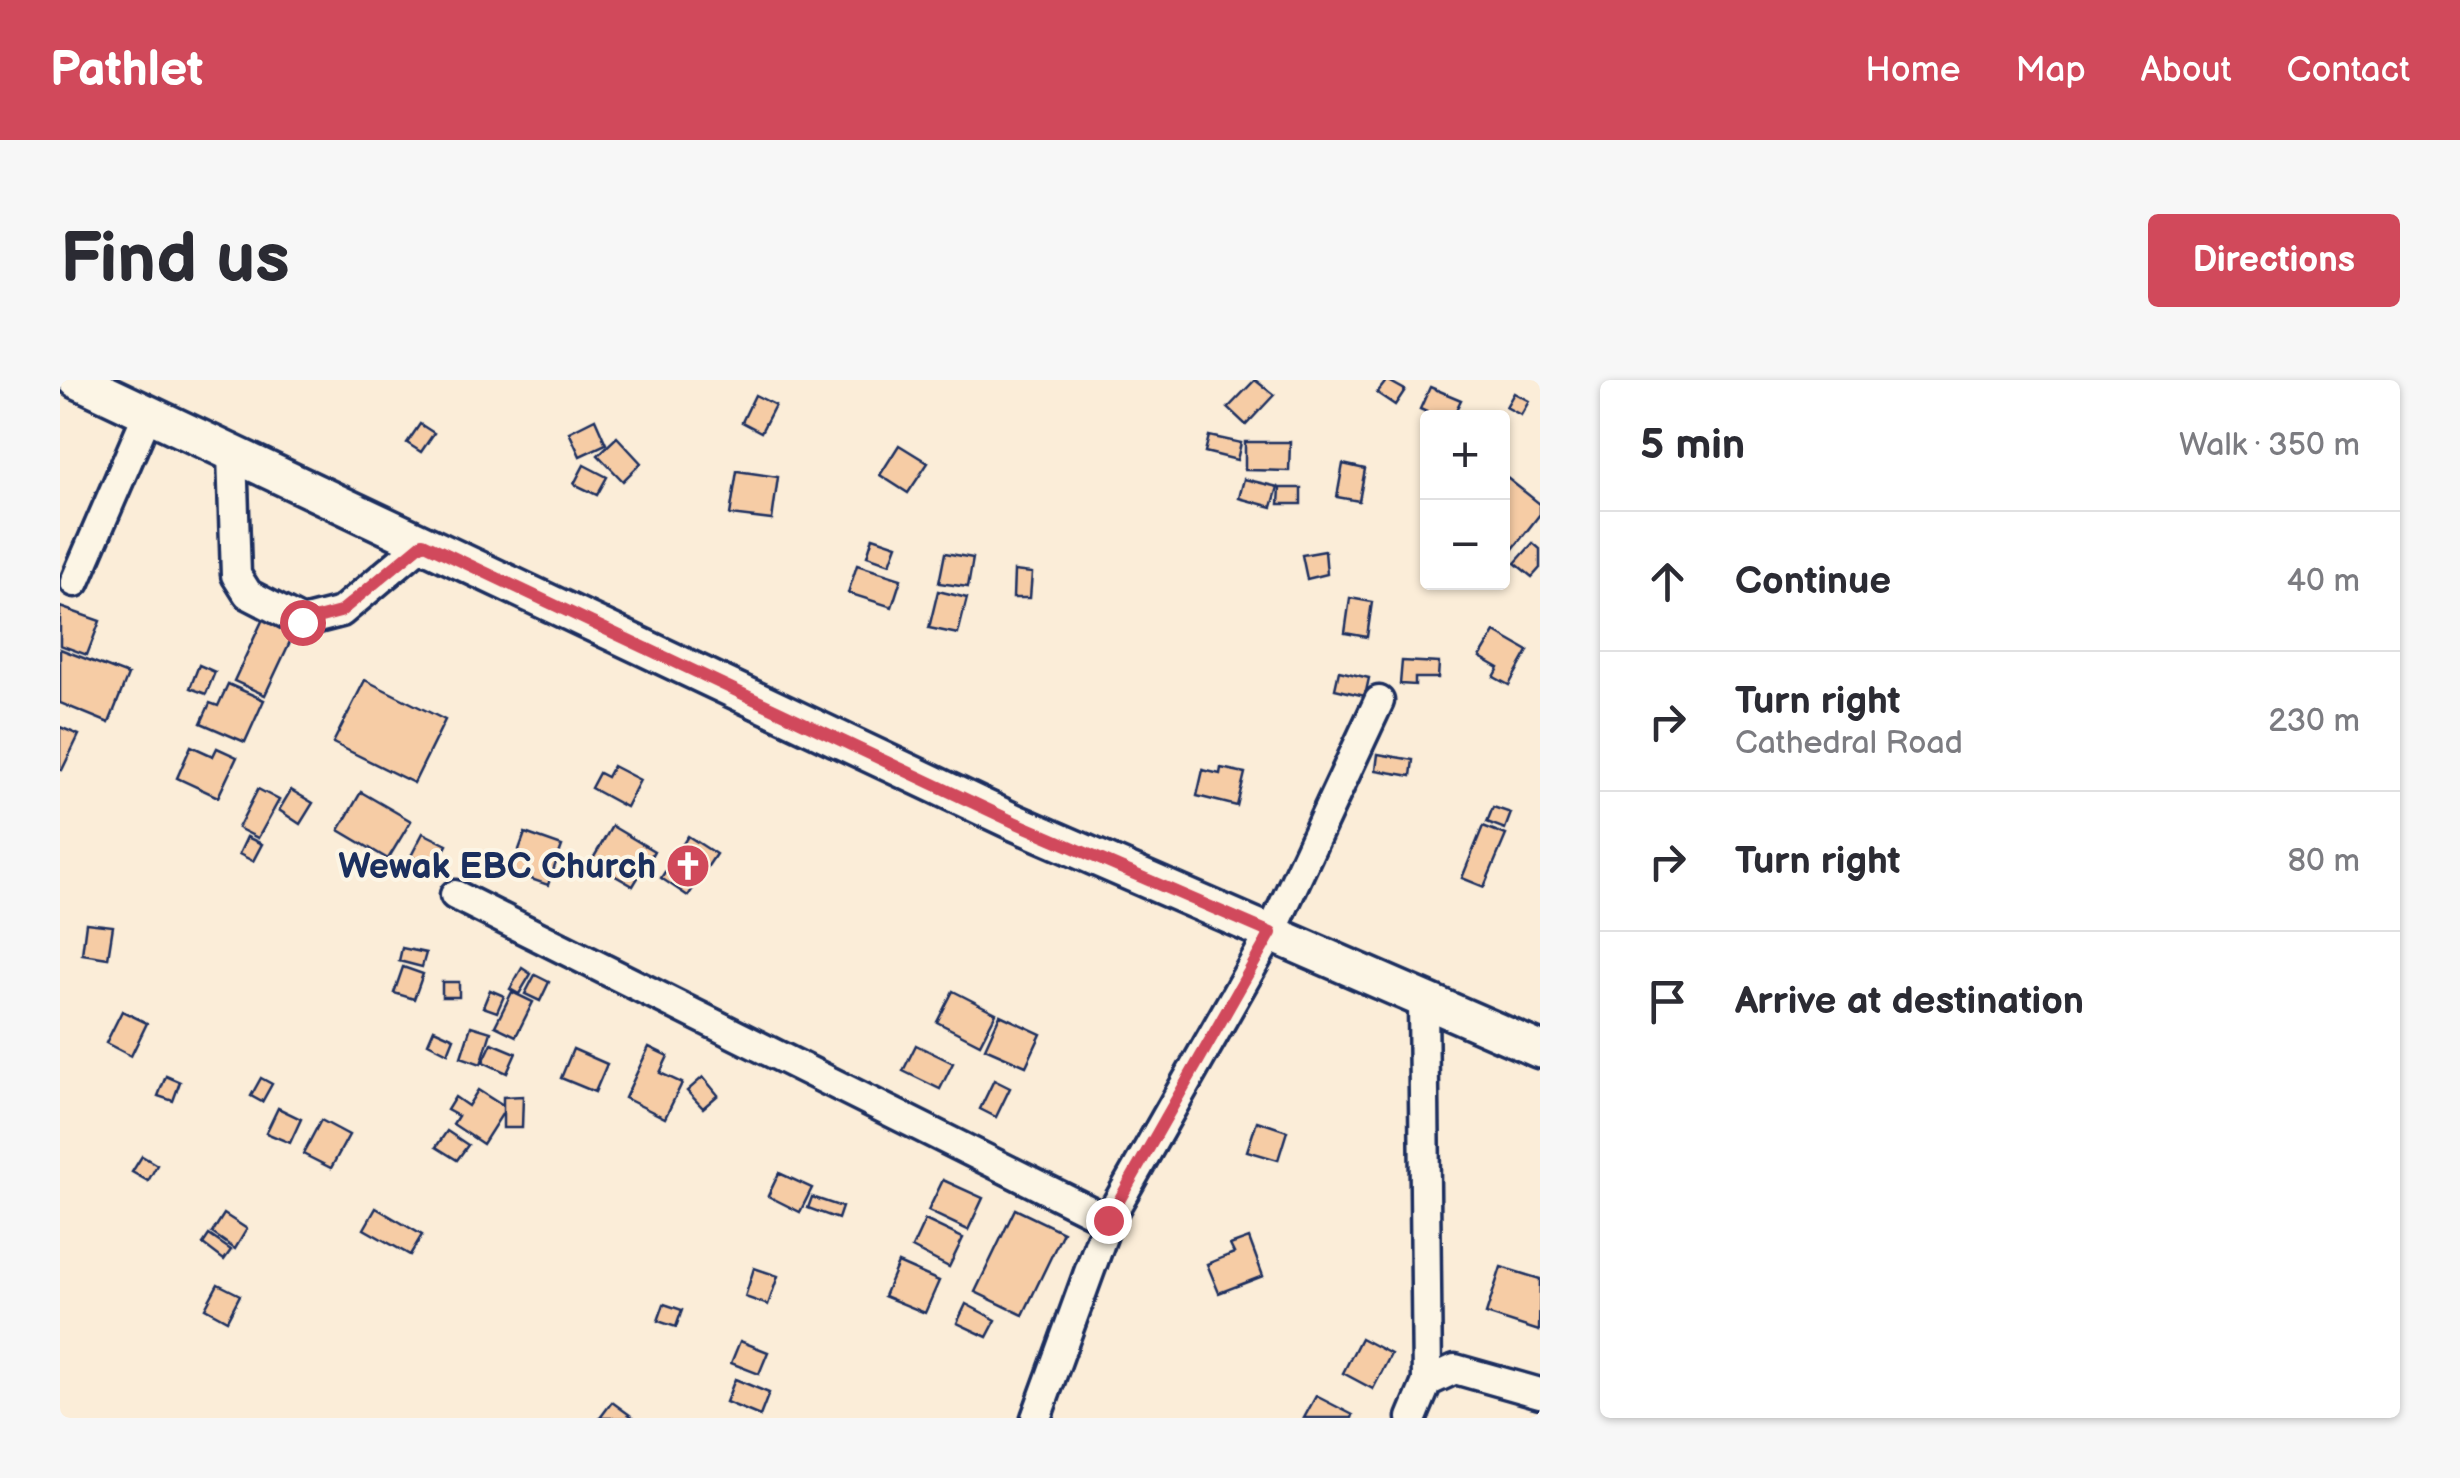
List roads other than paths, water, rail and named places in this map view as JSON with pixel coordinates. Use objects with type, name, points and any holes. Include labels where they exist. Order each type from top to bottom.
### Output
[{"type":"main road","points":[[77,380],[1014,822],[1540,1050]]},
{"type":"street","points":[[75,582],[148,414]]},
{"type":"street","points":[[232,453],[236,576],[248,594],[302,622],[340,612],[423,543]]},
{"type":"street","points":[[1036,1418],[1108,1220],[1271,933],[1379,701]]},
{"type":"street","points":[[455,895],[1108,1220]]},
{"type":"street","points":[[1412,1418],[1427,1382],[1423,999]]},
{"type":"street","points":[[1427,1382],[1455,1369],[1540,1393]]},
{"type":"place","name":"Wewak EBC Church","points":[[688,866]]}]
